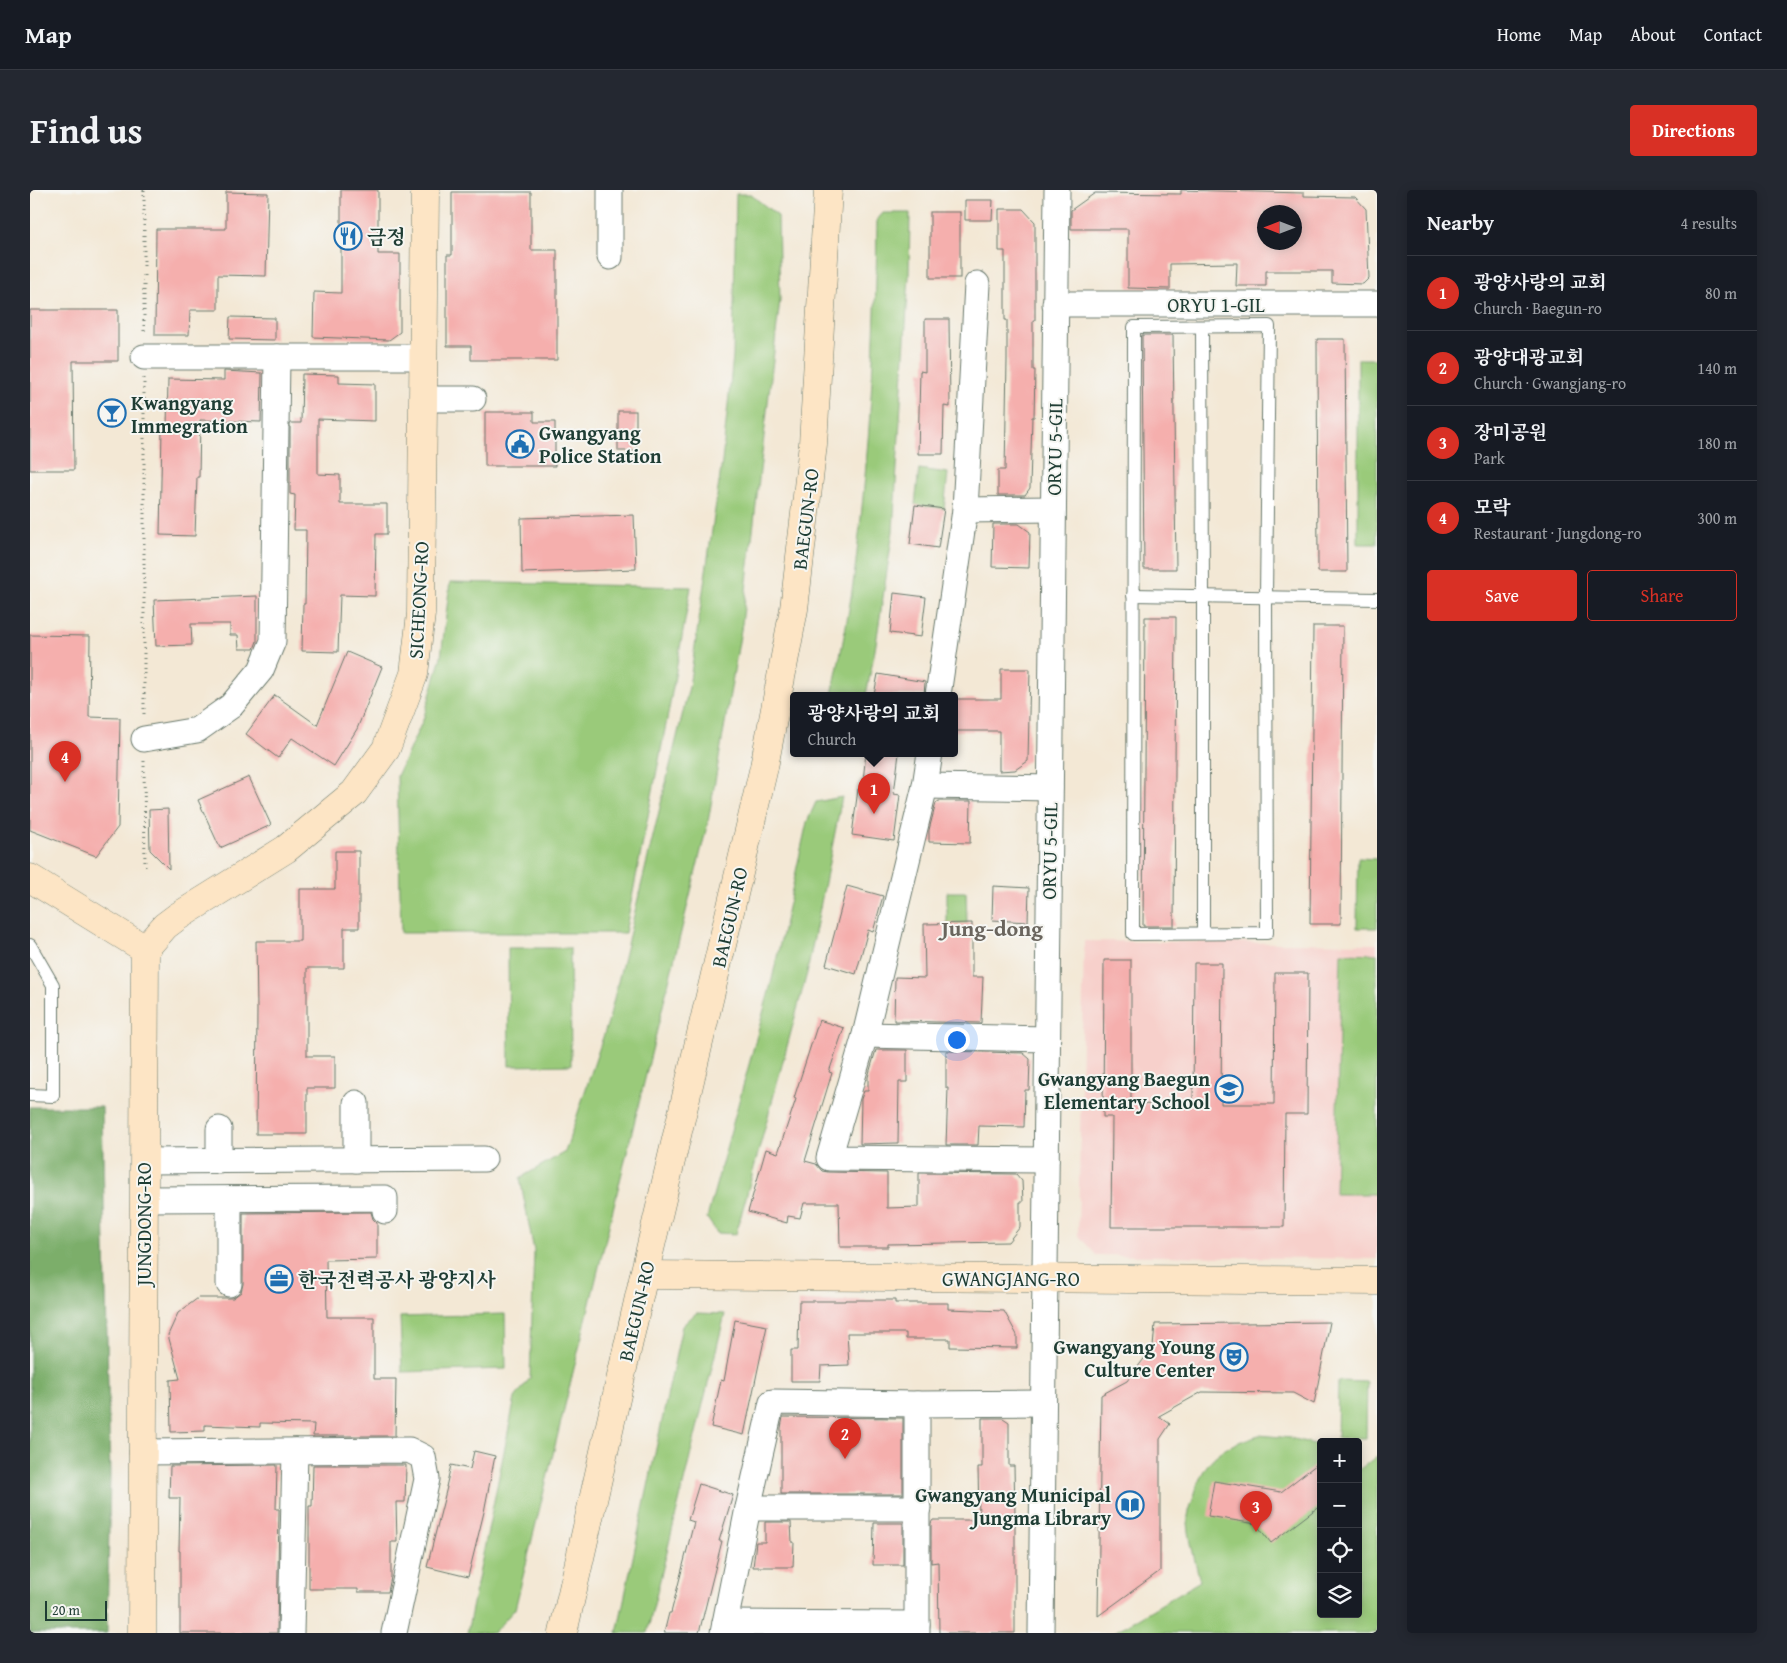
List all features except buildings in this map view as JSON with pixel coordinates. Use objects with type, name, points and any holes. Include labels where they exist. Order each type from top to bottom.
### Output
[{"type":"street","name":"SICHEONG-RO","points":[[145,949],[165,926],[176,917],[286,849],[354,793],[386,749],[414,674],[421,614],[425,190]]},
{"type":"street","points":[[610,190],[610,257]]},
{"type":"street","name":"BAEGUN-RO","points":[[563,1633],[644,1274],[764,767],[794,609],[813,444],[828,190]]},
{"type":"street","name":"ORYU 5-GIL","points":[[1041,1633],[1056,190]]},
{"type":"street","points":[[938,692],[965,510],[978,284]]},
{"type":"street","name":"ORYU 1-GIL","points":[[1055,304],[1377,304]]},
{"type":"street","points":[[144,356],[423,357]]},
{"type":"street","points":[[144,739],[197,730],[231,706],[261,670],[273,641],[277,357]]},
{"type":"street","points":[[423,399],[473,399]]},
{"type":"street","points":[[965,510],[1053,509]]},
{"type":"street","points":[[929,757],[925,786],[865,1035],[829,1158],[1046,1160]]},
{"type":"street","points":[[925,786],[1050,788]]},
{"type":"street","points":[[30,878],[145,949]]},
{"type":"street","name":"JUNGDONG-RO","points":[[142,1633],[145,949]]},
{"type":"street","points":[[865,1035],[1047,1039]]},
{"type":"street","points":[[356,1103],[356,1160]]},
{"type":"street","points":[[219,1128],[219,1161]]},
{"type":"street","points":[[144,1161],[484,1159]]},
{"type":"street","points":[[144,1199],[385,1198],[385,1211]]},
{"type":"street","points":[[229,1199],[229,1284]]},
{"type":"street","name":"GWANGJANG-RO","points":[[644,1274],[1377,1281]]},
{"type":"street","points":[[917,1404],[917,1629],[724,1628],[772,1402],[1043,1403]]},
{"type":"street","points":[[142,1452],[410,1450],[423,1457],[426,1479],[394,1633]]},
{"type":"street","points":[[291,1633],[295,1451]]},
{"type":"street","points":[[748,1508],[918,1508]]},
{"type":"lane","points":[[1269,326],[1266,597],[1267,933],[1133,934],[1133,595],[1134,327],[1269,326]]},
{"type":"lane","points":[[1202,327],[1203,933]]},
{"type":"lane","points":[[1133,595],[1377,599]]},
{"type":"lane","points":[[30,945],[53,985],[53,1096],[30,1095]]},
{"type":"path","points":[[144,190],[145,871]]},
{"type":"shaded area","name":"Gwangyang Baegun Elementary School","points":[[1084,941],[1377,944],[1377,1259],[1096,1255],[1078,1235]]},
{"type":"green space","points":[[736,194],[750,194],[778,216],[780,300],[742,624],[708,822],[515,1609],[493,1633],[467,1633],[515,1398],[530,1378],[534,1251],[520,1178],[565,1152],[609,1019],[689,687],[722,462],[733,356]]},
{"type":"green space","points":[[883,213],[910,213],[909,276],[893,531],[867,692],[833,692],[846,628],[861,519],[871,391],[877,220]]},
{"type":"green space","points":[[1358,359],[1377,359],[1377,544],[1358,544]]},
{"type":"green space","points":[[919,469],[948,473],[944,509],[915,505]]},
{"type":"green space","points":[[450,582],[691,587],[625,933],[401,933],[397,776],[423,720],[441,657]]},
{"type":"green space","points":[[842,797],[807,973],[736,1234],[717,1233],[707,1218],[771,984],[807,822],[816,802]]},
{"type":"green space","points":[[1358,858],[1377,859],[1377,928],[1357,928]]},
{"type":"green space","points":[[947,892],[966,892],[967,924],[947,924]]},
{"type":"green space","points":[[508,948],[570,948],[571,1065],[509,1066]]},
{"type":"green space","points":[[1341,953],[1377,954],[1377,1194],[1335,1194]]},
{"type":"green space","points":[[30,1107],[102,1107],[110,1475],[107,1633],[30,1633]]},
{"type":"green space","points":[[696,1313],[725,1314],[647,1633],[617,1633],[682,1326]]},
{"type":"green space","points":[[505,1314],[506,1369],[402,1372],[400,1317]]},
{"type":"green space","points":[[1338,1381],[1367,1382],[1366,1438],[1337,1438]]},
{"type":"green space","points":[[1259,1435],[1291,1438],[1317,1445],[1317,1618],[1362,1618],[1362,1467],[1377,1456],[1377,1633],[1113,1633],[1200,1581],[1190,1540],[1188,1516],[1190,1507],[1199,1480],[1210,1461],[1226,1448]]},
{"type":"place","name":"금정","points":[[348,236]]},
{"type":"place","name":"Kwangyang Immegration","points":[[112,413]]},
{"type":"place","name":"Gwangyang Police Station","points":[[520,444]]},
{"type":"place","name":"모락","points":[[65,782]]},
{"type":"place","name":"광양사랑의 교회","points":[[874,814]]},
{"type":"place","name":"Gwangyang Baegun Elementary School","points":[[1229,1089]]},
{"type":"place","name":"한국전력공사 광양지사","points":[[279,1279]]},
{"type":"place","name":"Gwangyang Young Culture Center","points":[[1234,1357]]},
{"type":"place","name":"광양대광교회","points":[[845,1459]]},
{"type":"place","name":"Gwangyang Municipal Jungma Library","points":[[1130,1505]]},
{"type":"place","name":"장미공원","points":[[1256,1532]]},
{"type":"district","name":"Jung-dong","points":[[992,928]]}]
